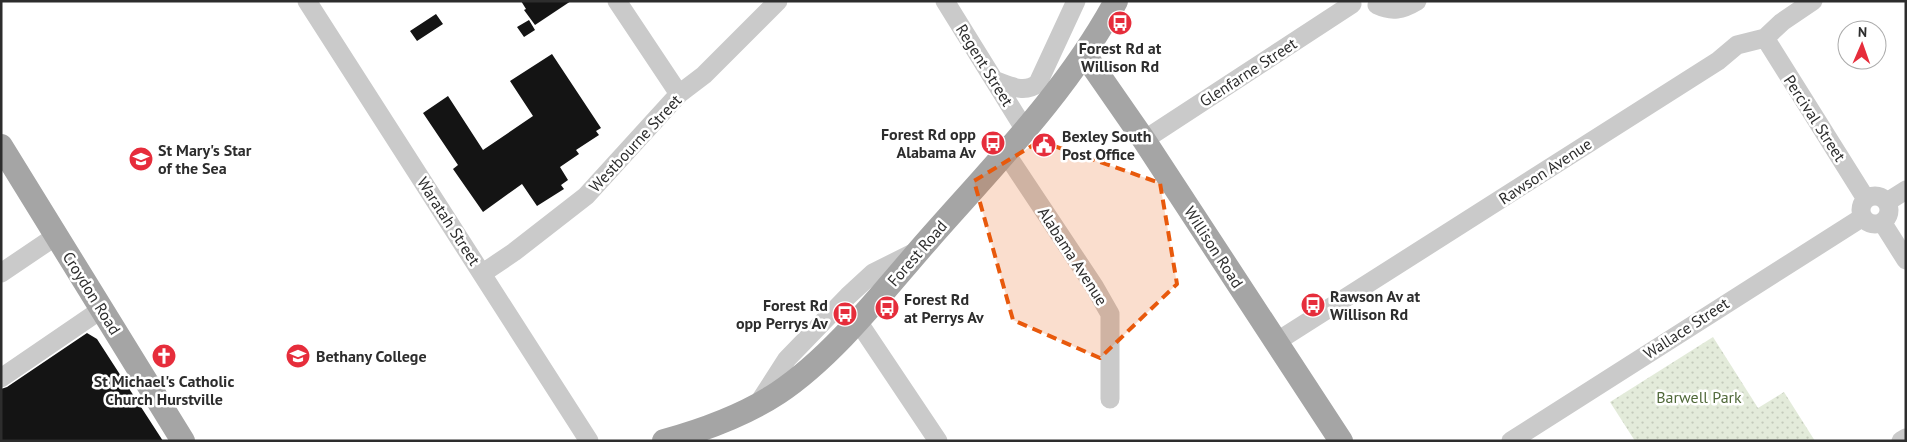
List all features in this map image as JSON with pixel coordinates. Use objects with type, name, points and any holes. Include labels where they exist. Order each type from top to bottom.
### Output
[{"type":"main road","name":"Forest Road","points":[[680,439],[757,405],[798,378],[857,320],[1025,130],[1085,55],[1116,1]]},
{"type":"main road","name":"Willison Road","points":[[1085,55],[1144,140],[1341,441]]},
{"type":"main road","name":"Croydon Road","points":[[1,146],[183,441]]},
{"type":"street","name":"Waratah Street","points":[[307,1],[589,441]]},
{"type":"street","points":[[617,1],[678,94]]},
{"type":"street","name":"Westbourne Street","points":[[482,273],[514,252],[586,196],[678,94],[704,76],[778,1]]},
{"type":"street","name":"Regent Street","points":[[945,1],[1025,130]]},
{"type":"street","points":[[996,81],[1024,90],[1038,83],[1076,1]]},
{"type":"street","points":[[1351,3],[1359,10],[1364,11],[1377,3],[1387,9],[1397,10],[1417,1]]},
{"type":"street","name":"Rawson Avenue","points":[[1276,342],[1718,61],[1737,45],[1764,38],[1782,22],[1813,1]]},
{"type":"street","name":"Glenfarne Street","points":[[1144,140],[1351,3]]},
{"type":"street","name":"Percival Street","points":[[1764,38],[1866,199]]},
{"type":"street","name":"Alabama Avenue","points":[[1005,152],[1094,286],[1110,314],[1110,400]]},
{"type":"street","points":[[1887,202],[1906,190]]},
{"type":"street","points":[[1875,196],[1887,202],[1888,216],[1882,222],[1873,224],[1863,217],[1861,209],[1866,199],[1875,196]]},
{"type":"street","name":"Wallace Street","points":[[1511,441],[1863,217]]},
{"type":"street","points":[[1882,222],[1906,260]]},
{"type":"street","points":[[1,273],[56,236]]},
{"type":"street","points":[[757,405],[786,359],[848,296],[873,273],[921,249]]},
{"type":"street","points":[[1,378],[102,309]]},
{"type":"street","points":[[857,320],[938,441]]},
{"type":"street","points":[[1901,441],[1906,438]]},
{"type":"highlighted area","points":[[1040,141],[1160,183],[1177,284],[1100,358],[1013,320],[974,181]]},
{"type":"green space","name":"Barwell Park","points":[[1713,337],[1758,408],[1784,392],[1815,441],[1635,441],[1610,402]]},
{"type":"building","points":[[521,1],[571,1],[535,25],[524,10],[526,9]]},
{"type":"building","points":[[436,14],[443,24],[417,41],[410,31]]},
{"type":"building","points":[[529,20],[535,30],[524,37],[517,27]]},
{"type":"building","points":[[552,54],[601,128],[596,131],[599,135],[576,150],[579,154],[560,167],[568,180],[561,185],[564,189],[537,206],[522,184],[483,212],[453,169],[458,165],[423,113],[448,96],[483,150],[533,116],[510,81]]},
{"type":"building","points":[[87,333],[97,339],[163,441],[1,441],[1,389],[7,387]]},
{"type":"place","name":"Forest Rd at Willison Rd","points":[[1120,23]]},
{"type":"place","name":"Forest Rd opp Alabama Av","points":[[993,143]]},
{"type":"place","name":"Bexley South Post Office","points":[[1044,145]]},
{"type":"place","name":"St Mary's Star of the Sea","points":[[141,159]]},
{"type":"place","name":"Rawson Av at Willison Rd","points":[[1313,305]]},
{"type":"place","name":"Forest Rd at Perrys Av","points":[[887,308]]},
{"type":"place","name":"Forest Rd opp Perrys Av","points":[[845,314]]},
{"type":"place","name":"St Michael's Catholic Church Hurstville","points":[[164,356]]},
{"type":"place","name":"Bethany College","points":[[298,356]]}]
